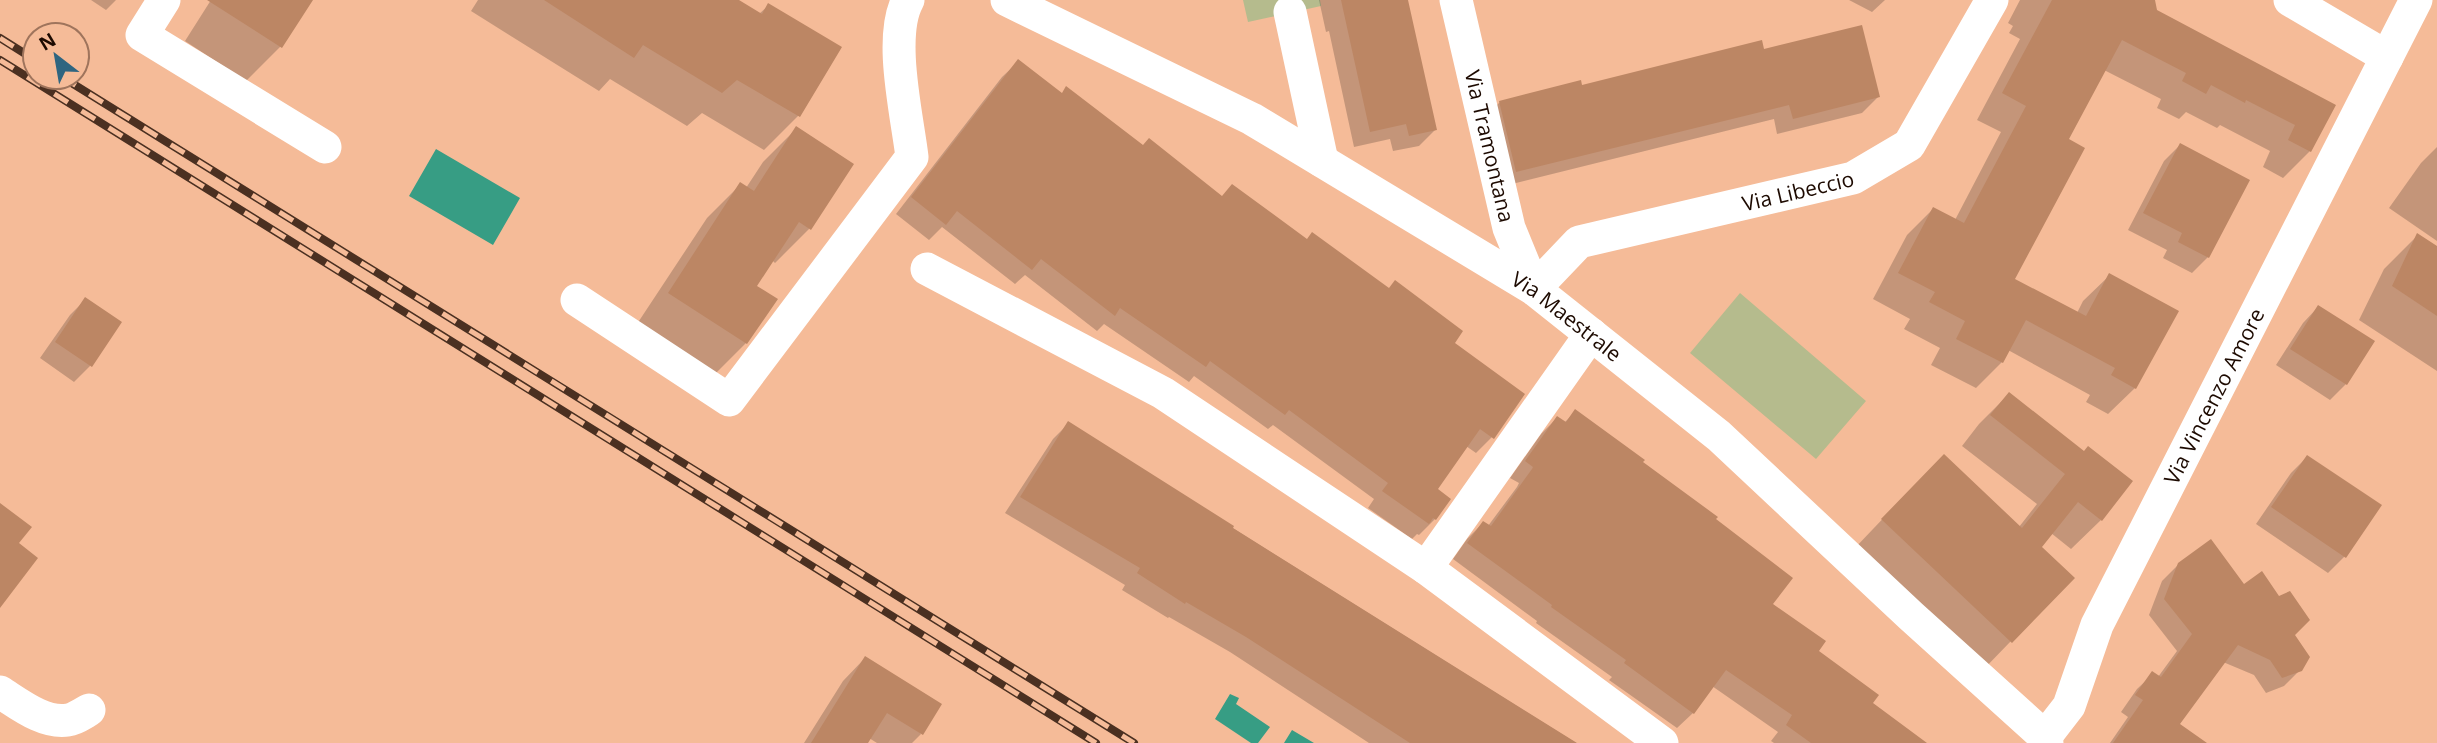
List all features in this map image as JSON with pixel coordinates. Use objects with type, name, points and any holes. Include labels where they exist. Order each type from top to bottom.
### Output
[{"type":"street","points":[[164,0],[142,35],[325,147]]},
{"type":"street","name":"Via Maestrale","points":[[1007,0],[1252,120],[1534,289],[1719,436],[2046,740]]},
{"type":"street","name":"Via Tramontana","points":[[1456,0],[1509,228],[1534,289]]},
{"type":"street","name":"Via Libeccio","points":[[1534,289],[1579,242],[1853,178],[1909,145],[1992,0]]},
{"type":"street","points":[[2291,0],[2387,57]]},
{"type":"street","name":"Via Vincenzo Amore","points":[[2046,740],[2069,706],[2097,625],[2416,0]]},
{"type":"street","points":[[577,300],[729,400],[912,156],[895,4]]},
{"type":"street","points":[[1290,12],[1322,161]]},
{"type":"street","points":[[928,269],[1163,393],[1426,568],[1661,743]]},
{"type":"street","points":[[1426,568],[1591,334]]},
{"type":"street","points":[[0,692],[25,708],[53,720],[69,720],[89,710]]},
{"type":"green space","points":[[1243,0],[1320,0],[1321,6],[1248,22]]},
{"type":"green space","points":[[1740,293],[1866,401],[1816,459],[1690,353]]},
{"type":"water","points":[[436,149],[520,198],[493,245],[409,196]]},
{"type":"water","points":[[1230,694],[1239,698],[1236,704],[1270,727],[1258,743],[1251,743],[1215,719]]},
{"type":"water","points":[[1292,730],[1314,743],[1284,743]]},
{"type":"building","points":[[207,0],[313,0],[282,48]]},
{"type":"building","points":[[544,0],[739,0],[762,14],[768,3],[842,47],[800,117],[737,80],[722,93],[643,45],[634,58]]},
{"type":"building","points":[[1341,0],[1408,0],[1437,130],[1409,136],[1406,124],[1370,132]]},
{"type":"building","points":[[2052,0],[2155,0],[2157,10],[2336,105],[2311,152],[2288,140],[2295,125],[2211,85],[2206,94],[2182,81],[2186,73],[2122,40],[2069,139],[2085,148],[2015,279],[2086,316],[2109,273],[2179,311],[2136,389],[2111,375],[2115,368],[2026,320],[2003,363],[1956,339],[1965,321],[1929,302],[1935,292],[1898,273],[1933,207],[1964,223],[2026,106],[2002,93]]},
{"type":"building","points":[[1862,25],[1880,97],[1793,119],[1789,105],[1516,172],[1499,101],[1581,80],[1582,85],[1762,40],[1764,49]]},
{"type":"building","points":[[1018,59],[1062,93],[1066,86],[1143,145],[1149,138],[1222,196],[1232,184],[1307,239],[1312,232],[1389,288],[1395,280],[1463,331],[1455,343],[1525,394],[1494,439],[1480,429],[1438,489],[1451,499],[1436,520],[1433,518],[1429,524],[1382,491],[1388,483],[1289,410],[1285,415],[1210,361],[1206,367],[1120,308],[1115,316],[1041,259],[1032,270],[957,211],[946,225],[911,197]]},
{"type":"building","points":[[796,126],[854,164],[811,230],[799,222],[757,286],[778,299],[747,344],[668,293],[740,182],[754,191]]},
{"type":"building","points":[[2180,143],[2250,180],[2209,258],[2178,242],[2182,233],[2143,213]]},
{"type":"building","points":[[2417,233],[2437,246],[2437,316],[2392,286]]},
{"type":"building","points":[[85,297],[122,322],[92,367],[55,342]]},
{"type":"building","points":[[2318,305],[2375,341],[2347,385],[2290,349]]},
{"type":"building","points":[[2009,392],[2084,451],[2088,446],[2133,481],[2102,521],[2078,502],[2042,547],[2075,578],[2012,643],[1881,519],[1944,454],[2022,528],[2065,474],[1990,415]]},
{"type":"building","points":[[1575,409],[1645,460],[1643,462],[1718,517],[1716,519],[1793,578],[1773,604],[1826,641],[1819,651],[1879,695],[1873,703],[1927,743],[1811,743],[1786,725],[1792,715],[1726,670],[1694,714],[1624,663],[1626,660],[1467,543],[1483,521],[1491,526],[1532,469],[1525,461],[1557,416],[1566,422]]},
{"type":"building","points":[[1068,421],[1234,526],[1233,528],[1577,743],[1410,743],[1246,637],[1186,602],[1185,604],[1137,573],[1140,568],[1020,497]]},
{"type":"building","points":[[2307,455],[2382,505],[2346,558],[2271,507]]},
{"type":"building","points":[[0,503],[32,527],[19,543],[38,558],[0,608]]},
{"type":"building","points":[[2211,539],[2244,584],[2262,571],[2279,596],[2290,591],[2310,620],[2295,635],[2310,657],[2302,671],[2282,678],[2270,660],[2238,645],[2180,724],[2207,743],[2113,743],[2143,700],[2135,695],[2152,671],[2161,677],[2192,634],[2164,599],[2178,563]]},
{"type":"building","points":[[865,656],[942,704],[923,735],[887,713],[868,743],[811,743]]},
{"type":"railway","points":[[0,38],[21,51]]},
{"type":"railway","points":[[0,60],[1096,743]]},
{"type":"railway","points":[[85,91],[1134,743]]}]
